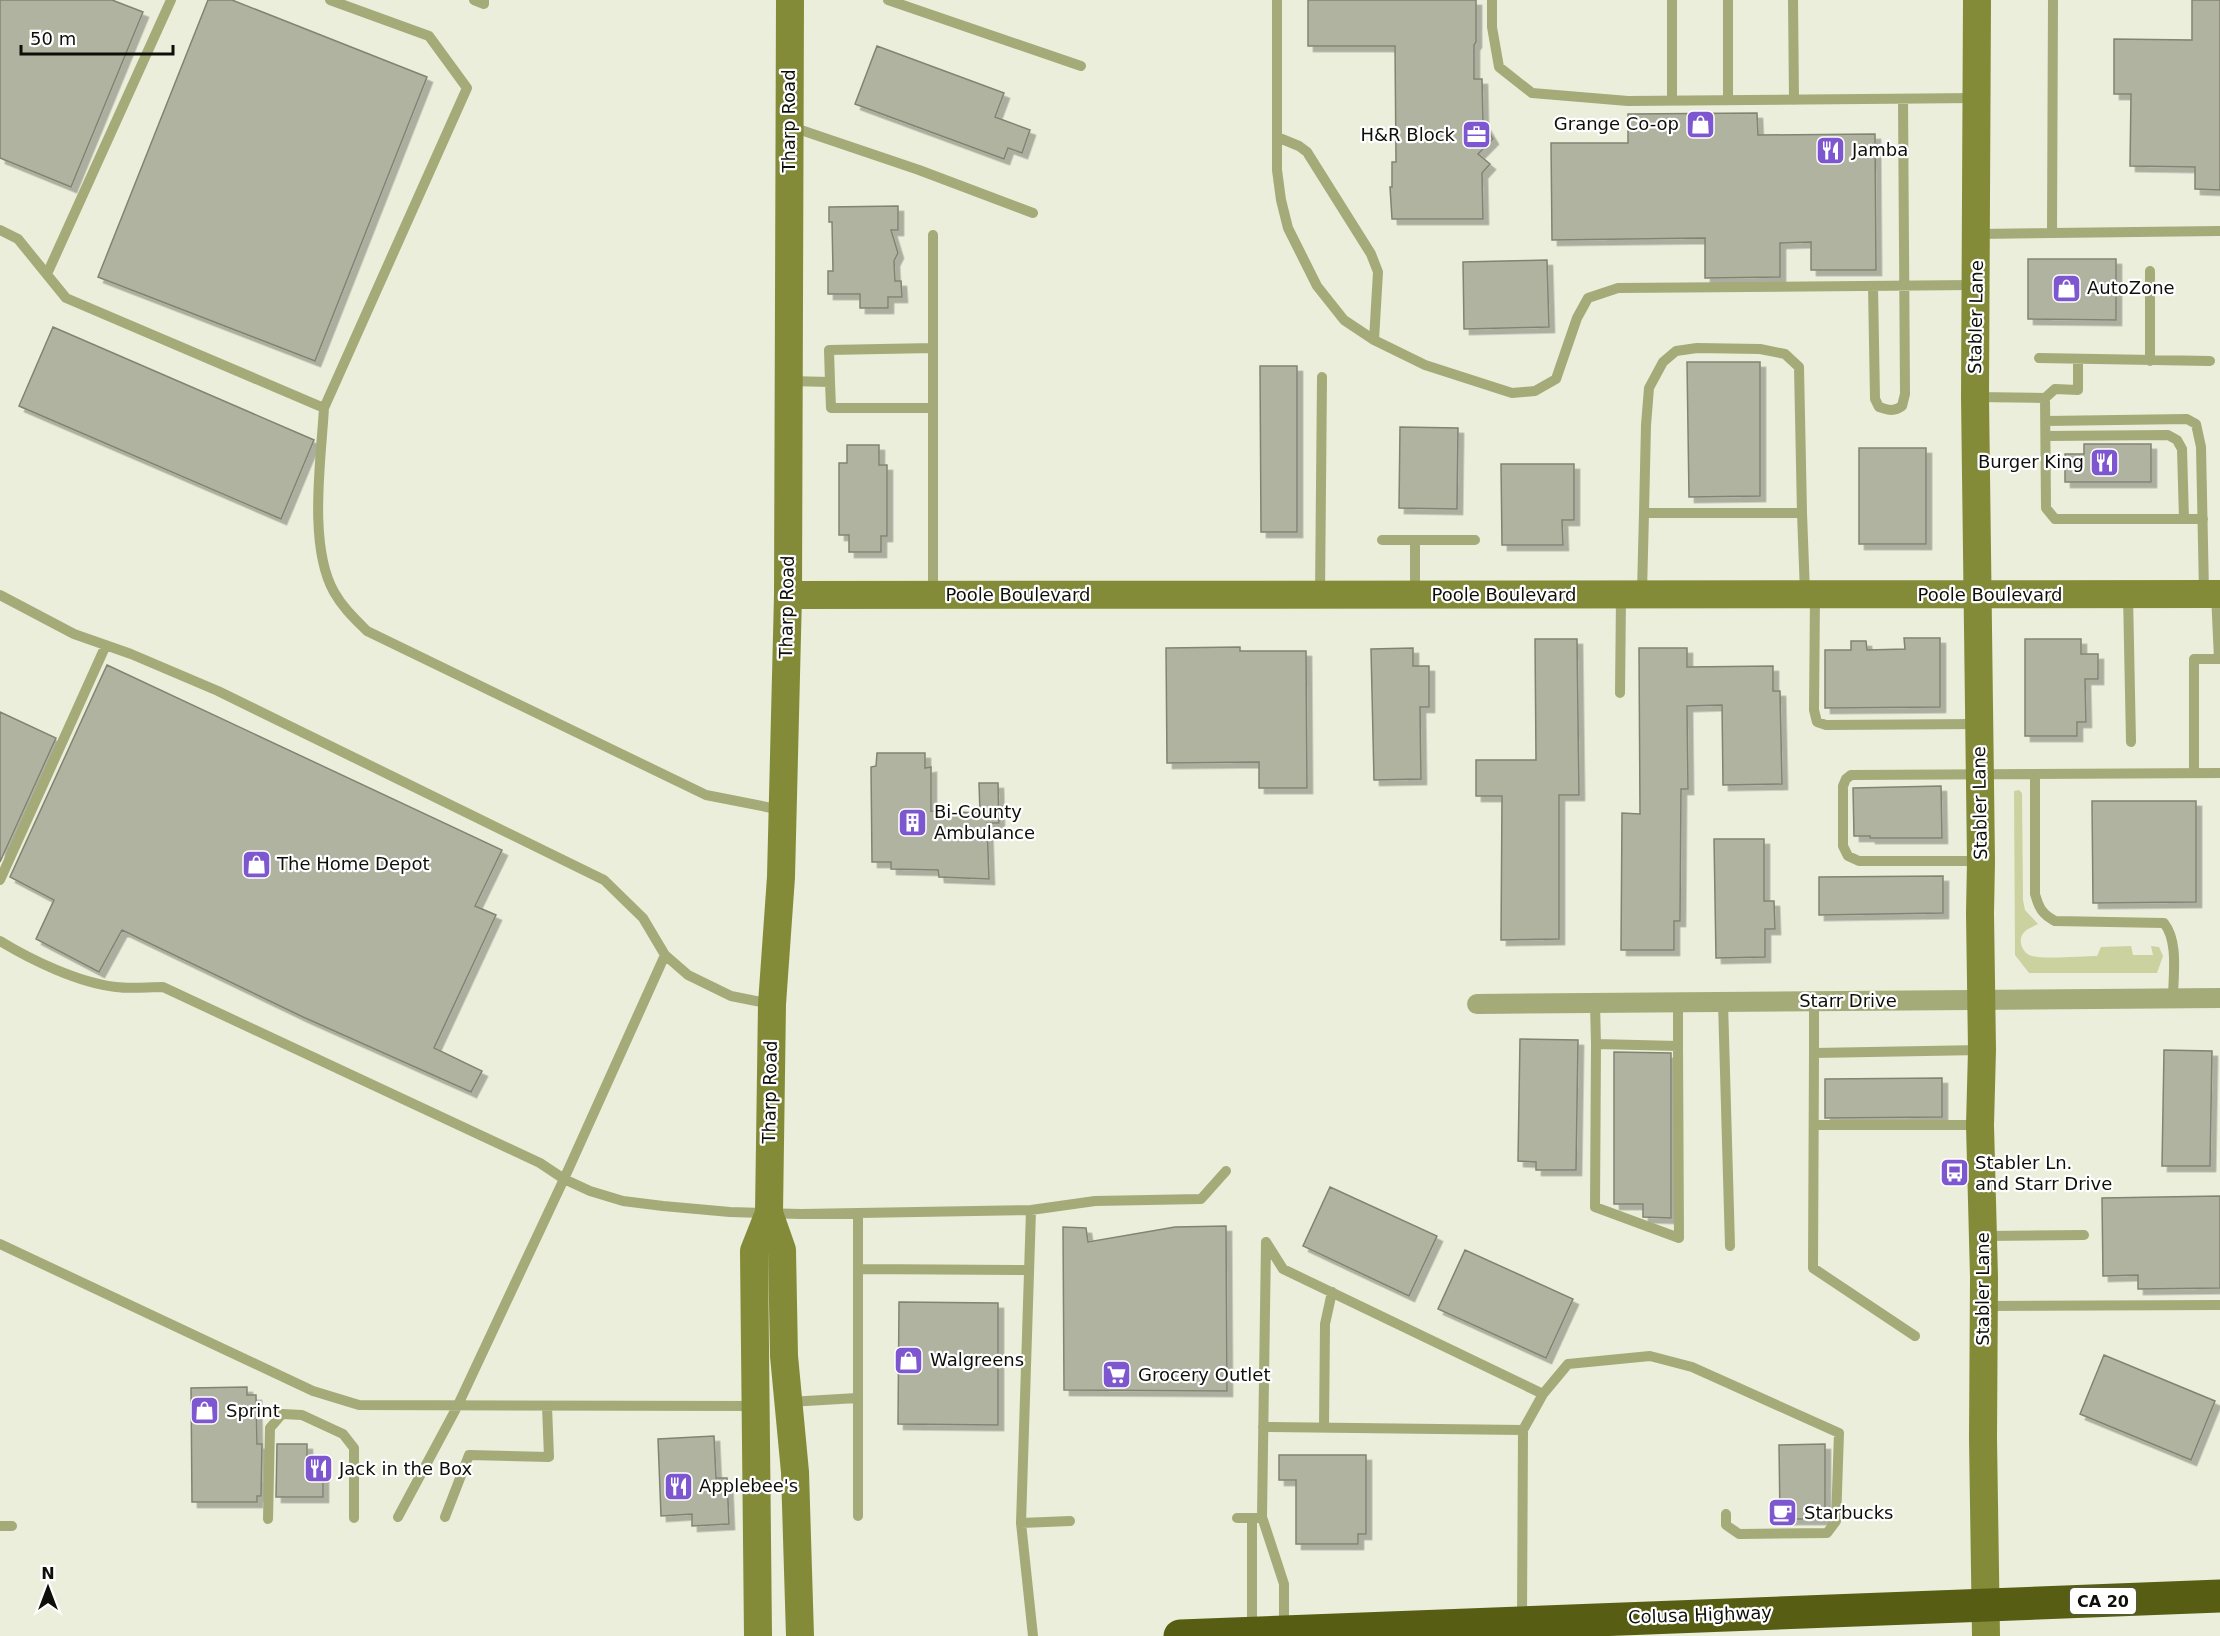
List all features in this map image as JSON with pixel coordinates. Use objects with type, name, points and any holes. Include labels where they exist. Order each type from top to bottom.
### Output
[{"type":"highway","name":"Colusa Highway","points":[[1180,1636],[1522,1622],[1986,1621],[2220,1596]]},
{"type":"street","name":"Tharp Road","points":[[790,0],[788,595],[781,877],[772,1004],[769,1213],[782,1250],[784,1356],[795,1472],[800,1636]]},
{"type":"street","name":"Stabler Lane","points":[[1977,0],[1975,398],[1982,861],[1980,1125],[1984,1306],[1983,1438],[1986,1621]]},
{"type":"street","name":"Poole Boulevard","points":[[788,595],[2214,594]]},
{"type":"street","name":"Starr Drive","points":[[1477,1004],[2220,998]]},
{"type":"street","name":"Tharp Road","points":[[758,1636],[754,1251],[769,1213]]},
{"type":"lane","points":[[47,274],[171,0]]},
{"type":"lane","points":[[330,0],[429,36],[467,88],[324,408],[318,501],[320,537],[325,566],[333,591],[346,610],[367,631],[706,795],[783,810]]},
{"type":"lane","points":[[474,0],[484,4],[484,0]]},
{"type":"lane","points":[[888,0],[1081,66]]},
{"type":"lane","points":[[1277,0],[1277,170],[1288,228],[1317,286],[1344,320],[1374,340],[1425,365],[1512,393],[1535,391],[1556,379],[1577,318],[1588,297],[1618,288],[1977,285]]},
{"type":"lane","points":[[1492,0],[1492,27],[1499,67],[1532,93],[1628,101],[1977,98]]},
{"type":"lane","points":[[1672,0],[1672,101]]},
{"type":"lane","points":[[1728,0],[1728,100]]},
{"type":"lane","points":[[1793,0],[1794,100]]},
{"type":"lane","points":[[2052,233],[2053,0]]},
{"type":"lane","points":[[1874,286],[1875,399],[1879,407],[1897,410],[1902,406],[1905,394],[1903,99]]},
{"type":"lane","points":[[789,126],[919,170],[1033,213]]},
{"type":"lane","points":[[1277,137],[1307,152],[1371,254],[1378,272],[1374,340]]},
{"type":"lane","points":[[0,230],[18,239],[66,298],[324,408]]},
{"type":"lane","points":[[1977,234],[2220,231]]},
{"type":"lane","points":[[933,235],[933,595]]},
{"type":"lane","points":[[2150,271],[2150,361]]},
{"type":"lane","points":[[933,348],[829,350],[831,408],[933,408]]},
{"type":"lane","points":[[1620,693],[1631,595],[1644,513],[1649,388],[1663,362],[1676,351],[1697,348],[1760,349],[1785,354],[1798,367],[1802,513],[1810,595],[1814,710],[1817,722],[1826,725],[1979,724]]},
{"type":"lane","points":[[2039,358],[2211,361]]},
{"type":"lane","points":[[1975,398],[2045,398],[2055,389],[2078,390],[2078,359]]},
{"type":"lane","points":[[1320,595],[1322,377]]},
{"type":"lane","points":[[789,381],[830,382]]},
{"type":"lane","points":[[2045,398],[2046,507],[2055,519],[2203,519]]},
{"type":"lane","points":[[2046,421],[2187,419],[2196,424],[2201,447],[2203,519],[2214,594],[2219,659],[2194,659],[2194,773]]},
{"type":"lane","points":[[2046,436],[2168,435],[2177,440],[2182,449],[2184,519]]},
{"type":"lane","points":[[1644,513],[1802,513]]},
{"type":"lane","points":[[1382,540],[1475,540]]},
{"type":"lane","points":[[1415,540],[1415,595]]},
{"type":"lane","points":[[2128,594],[2131,742]]},
{"type":"lane","points":[[0,595],[74,634],[131,654],[218,691],[604,880],[643,918],[665,955],[688,975],[731,996],[772,1004]]},
{"type":"lane","points":[[0,880],[106,645]]},
{"type":"lane","points":[[1982,861],[1859,861],[1848,856],[1843,846],[1843,786],[1846,779],[1851,775],[2220,772]]},
{"type":"lane","points":[[2035,774],[2035,894],[2038,906],[2044,915],[2055,921],[2164,923],[2169,930],[2173,945],[2173,999]]},
{"type":"lane","points":[[0,941],[45,964],[93,983],[118,987],[163,987],[540,1163],[564,1179],[590,1191],[623,1201],[769,1213],[1031,1210],[1095,1202],[1201,1199],[1226,1171]]},
{"type":"lane","points":[[398,1517],[457,1407],[564,1179],[665,955]]},
{"type":"lane","points":[[1814,1001],[1813,1268],[1915,1336]]},
{"type":"lane","points":[[1595,1003],[1595,1207],[1679,1238],[1678,1002]]},
{"type":"lane","points":[[1723,1002],[1730,1246]]},
{"type":"lane","points":[[1596,1044],[1678,1046]]},
{"type":"lane","points":[[1814,1053],[1982,1050]]},
{"type":"lane","points":[[1814,1125],[1980,1125]]},
{"type":"lane","points":[[1031,1210],[1021,1524],[1034,1636]]},
{"type":"lane","points":[[858,1213],[858,1516]]},
{"type":"lane","points":[[1983,1236],[2084,1235]]},
{"type":"lane","points":[[1268,1632],[1257,1518],[1263,1426],[1266,1242],[1283,1269],[1543,1394]]},
{"type":"lane","points":[[0,1244],[321,1394],[359,1405],[756,1406]]},
{"type":"lane","points":[[858,1269],[1029,1270]]},
{"type":"lane","points":[[1324,1427],[1325,1324],[1332,1292]]},
{"type":"lane","points":[[1984,1306],[2220,1305]]},
{"type":"lane","points":[[1522,1622],[1523,1430],[1543,1394],[1568,1364],[1650,1356],[1692,1367],[1839,1433],[1836,1521],[1827,1533],[1739,1534],[1726,1520]]},
{"type":"lane","points":[[789,1402],[857,1398]]},
{"type":"lane","points":[[445,1517],[469,1455],[549,1457],[547,1406]]},
{"type":"lane","points":[[268,1520],[270,1428],[282,1414],[302,1415],[343,1434],[354,1448],[354,1518]]},
{"type":"lane","points":[[1263,1426],[1523,1430]]},
{"type":"lane","points":[[1237,1518],[1257,1518]]},
{"type":"lane","points":[[1257,1518],[1284,1584],[1268,1632]]},
{"type":"lane","points":[[1021,1524],[1070,1521]]},
{"type":"lane","points":[[0,1526],[12,1526]]},
{"type":"green space","points":[[2019,790],[2022,793],[2023,900],[2025,910],[2038,924],[2022,936],[2021,944],[2024,950],[2029,955],[2042,957],[2097,956],[2101,947],[2131,946],[2133,955],[2153,955],[2151,946],[2159,947],[2163,956],[2157,973],[2029,973],[2015,955],[2014,791]]},
{"type":"building","points":[[0,0],[112,0],[143,12],[71,187],[0,158]]},
{"type":"building","points":[[208,0],[232,0],[427,77],[315,361],[98,277]]},
{"type":"building","points":[[1308,0],[1476,0],[1474,79],[1482,79],[1483,122],[1493,139],[1478,154],[1490,164],[1482,173],[1483,219],[1392,219],[1390,187],[1392,187],[1392,162],[1396,162],[1395,46],[1308,46]]},
{"type":"building","points":[[2192,0],[2220,0],[2220,190],[2195,189],[2195,167],[2130,166],[2131,94],[2114,94],[2114,39],[2192,40]]},
{"type":"building","points":[[877,46],[1004,93],[995,117],[1030,130],[1022,153],[1008,148],[1004,159],[855,104]]},
{"type":"building","points":[[1757,113],[1758,135],[1875,134],[1876,270],[1811,270],[1811,242],[1780,243],[1780,277],[1705,278],[1705,238],[1552,240],[1551,143],[1628,143],[1628,114]]},
{"type":"building","points":[[898,206],[898,230],[891,230],[898,253],[894,261],[895,281],[901,281],[902,297],[888,297],[888,308],[860,308],[860,294],[828,294],[828,271],[833,271],[832,222],[829,222],[829,207]]},
{"type":"building","points":[[2028,259],[2116,259],[2116,320],[2028,319]]},
{"type":"building","points":[[1547,260],[1549,327],[1464,329],[1463,262]]},
{"type":"building","points":[[53,327],[314,440],[281,519],[19,406]]},
{"type":"building","points":[[1687,362],[1760,362],[1760,496],[1689,497]]},
{"type":"building","points":[[1260,366],[1297,366],[1297,532],[1261,532]]},
{"type":"building","points":[[1400,427],[1458,428],[1457,509],[1399,508]]},
{"type":"building","points":[[2084,444],[2151,444],[2151,482],[2065,482],[2065,454],[2084,454]]},
{"type":"building","points":[[847,445],[879,445],[879,465],[887,465],[887,536],[881,536],[881,552],[849,552],[849,535],[839,535],[839,463],[847,463]]},
{"type":"building","points":[[1859,448],[1926,448],[1926,544],[1859,544]]},
{"type":"building","points":[[1501,464],[1574,464],[1574,520],[1562,520],[1563,545],[1502,545]]},
{"type":"building","points":[[1904,638],[1940,638],[1940,707],[1825,708],[1825,650],[1851,650],[1851,641],[1866,641],[1867,650],[1905,649]]},
{"type":"building","points":[[1535,639],[1577,639],[1579,795],[1559,795],[1559,939],[1501,940],[1502,796],[1476,796],[1476,760],[1536,760]]},
{"type":"building","points":[[2025,639],[2081,639],[2081,654],[2098,654],[2098,679],[2085,679],[2086,722],[2077,722],[2077,736],[2025,736]]},
{"type":"building","points":[[1240,647],[1240,651],[1306,651],[1307,788],[1259,788],[1259,762],[1167,763],[1166,648]]},
{"type":"building","points":[[1413,648],[1413,666],[1429,666],[1429,707],[1420,707],[1421,779],[1374,780],[1371,649]]},
{"type":"building","points":[[1639,648],[1687,648],[1687,667],[1773,666],[1773,691],[1780,691],[1782,784],[1723,785],[1722,705],[1687,706],[1688,789],[1681,789],[1680,921],[1674,921],[1674,950],[1621,950],[1622,813],[1640,814]]},
{"type":"building","name":"The Home Depot","points":[[107,665],[502,850],[475,906],[496,915],[434,1048],[482,1071],[471,1092],[303,1017],[122,930],[99,972],[36,939],[54,900],[10,877]]},
{"type":"building","points":[[0,712],[56,738],[0,862]]},
{"type":"building","name":"Bi-County Ambulance","points":[[877,753],[925,753],[925,768],[931,767],[931,811],[980,813],[979,783],[998,783],[999,823],[987,823],[989,879],[939,877],[938,870],[891,869],[891,862],[872,862],[871,767],[876,766]]},
{"type":"building","points":[[1941,786],[1942,838],[1854,836],[1853,788]]},
{"type":"building","points":[[2092,801],[2196,801],[2196,902],[2093,903]]},
{"type":"building","points":[[1714,839],[1764,839],[1764,901],[1774,901],[1775,929],[1765,929],[1765,957],[1716,958]]},
{"type":"building","points":[[1943,876],[1943,913],[1819,915],[1819,877]]},
{"type":"building","points":[[1520,1039],[1578,1040],[1576,1170],[1536,1170],[1536,1162],[1518,1161]]},
{"type":"building","points":[[2164,1050],[2212,1051],[2210,1166],[2162,1166]]},
{"type":"building","points":[[1614,1052],[1671,1053],[1671,1218],[1643,1217],[1643,1204],[1614,1204]]},
{"type":"building","points":[[1942,1078],[1942,1117],[1825,1118],[1825,1079]]},
{"type":"building","points":[[1330,1187],[1437,1236],[1409,1296],[1303,1246]]},
{"type":"building","points":[[2220,1196],[2220,1288],[2138,1289],[2138,1275],[2103,1276],[2102,1198]]},
{"type":"building","points":[[1226,1226],[1227,1391],[1064,1390],[1063,1227],[1086,1228],[1088,1242],[1175,1227]]},
{"type":"building","points":[[1465,1250],[1573,1299],[1546,1358],[1438,1309]]},
{"type":"building","points":[[899,1302],[998,1303],[998,1425],[898,1424]]},
{"type":"building","points":[[2104,1355],[2215,1401],[2191,1460],[2080,1414]]},
{"type":"building","points":[[247,1387],[247,1395],[256,1395],[257,1444],[262,1444],[261,1496],[257,1496],[257,1502],[192,1502],[191,1388]]},
{"type":"building","points":[[714,1436],[716,1478],[727,1478],[729,1524],[692,1526],[692,1514],[661,1516],[658,1439]]},
{"type":"building","points":[[277,1444],[307,1444],[307,1456],[323,1456],[323,1497],[276,1497]]},
{"type":"building","points":[[1825,1444],[1825,1519],[1780,1519],[1779,1445]]},
{"type":"building","points":[[1279,1455],[1366,1455],[1366,1534],[1358,1534],[1358,1544],[1296,1544],[1296,1480],[1279,1480]]},
{"type":"place","name":"Grange Co-op","points":[[1700,124]]},
{"type":"place","name":"H&R Block","points":[[1476,135]]},
{"type":"place","name":"Jamba","points":[[1831,150]]},
{"type":"place","name":"AutoZone","points":[[2066,288]]},
{"type":"place","name":"Burger King","points":[[2105,462]]},
{"type":"place","name":"Bi-County Ambulance","points":[[913,822]]},
{"type":"place","name":"The Home Depot","points":[[256,864]]},
{"type":"place","name":"Stabler Ln. and Starr Drive","points":[[1954,1173]]},
{"type":"place","name":"Walgreens","points":[[909,1360]]},
{"type":"place","name":"Grocery Outlet","points":[[1117,1375]]},
{"type":"place","name":"Sprint","points":[[205,1411]]},
{"type":"place","name":"Jack in the Box","points":[[318,1469]]},
{"type":"place","name":"Applebee's","points":[[678,1486]]},
{"type":"place","name":"Starbucks","points":[[1783,1513]]}]
